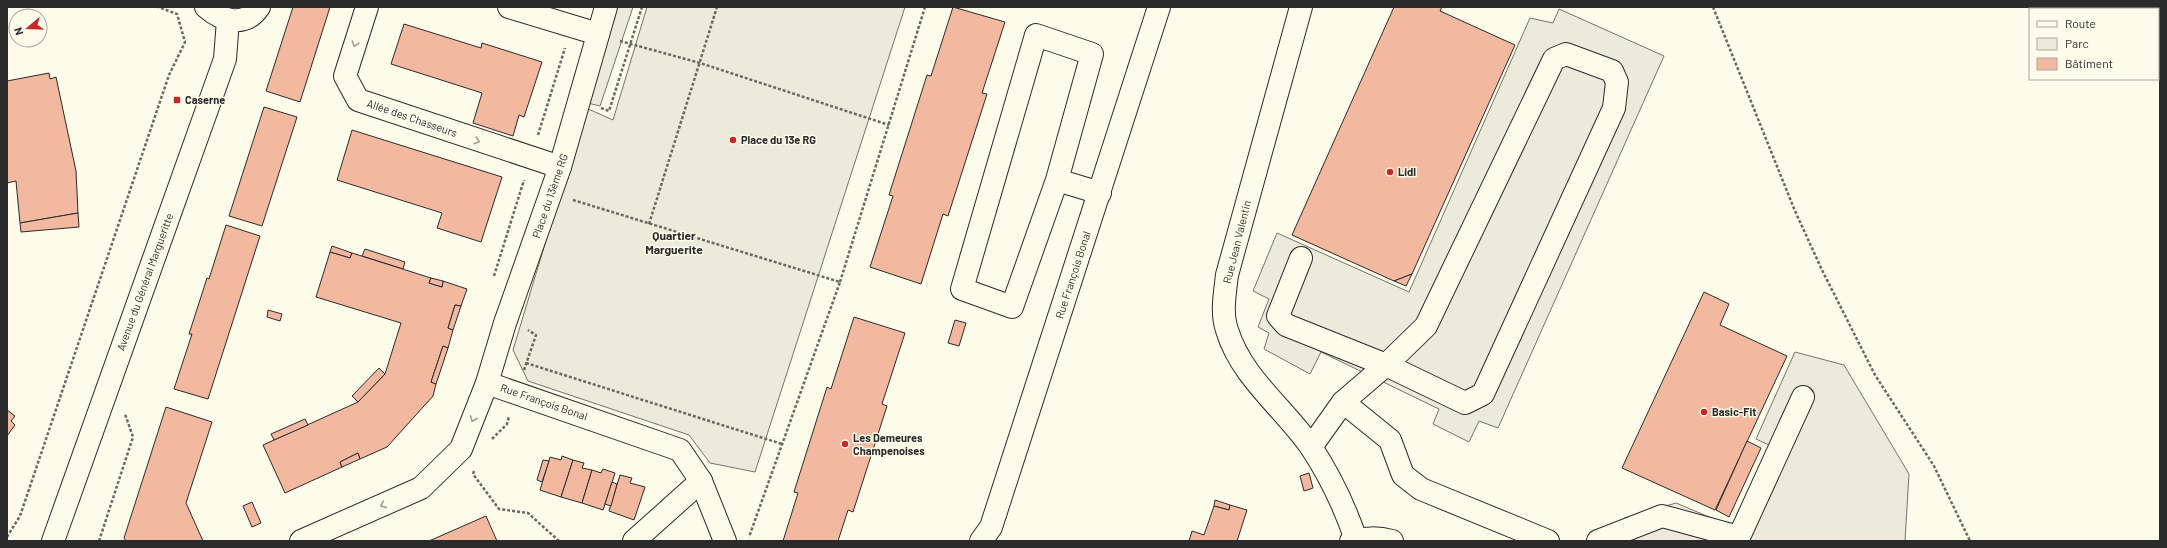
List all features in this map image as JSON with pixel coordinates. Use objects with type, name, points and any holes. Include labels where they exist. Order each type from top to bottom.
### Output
[{"type":"street","points":[[206,7],[216,16],[228,20],[242,20],[255,12],[259,7]]},
{"type":"street","name":"Allée des Chasseurs","points":[[367,7],[345,76],[358,100],[560,168]]},
{"type":"street","points":[[509,7],[598,34]]},
{"type":"street","name":"Place du 13ème RG","points":[[487,383],[505,323],[560,168],[606,7]]},
{"type":"street","name":"Rue François Bonal","points":[[981,541],[991,527],[1159,7]]},
{"type":"street","name":"Rue Jean Valentin","points":[[1301,7],[1227,276],[1224,301],[1226,329],[1240,362],[1311,447],[1335,489],[1354,540]]},
{"type":"street","name":"Avenue du Général Margueritte","points":[[53,541],[225,59],[228,20]]},
{"type":"street","points":[[1036,35],[1092,54],[1057,180],[1012,307],[962,289],[1036,35]]},
{"type":"street","points":[[1301,258],[1278,316],[1286,324],[1386,365],[1465,403],[1483,394],[1614,108],[1617,82],[1612,71],[1566,54],[1554,59],[1426,326],[1386,365],[1343,402],[1311,447]]},
{"type":"street","points":[[1057,180],[1100,193]]},
{"type":"street","name":"Rue François Bonal","points":[[301,541],[421,488],[461,449],[487,383],[680,450],[701,481],[725,541]]},
{"type":"street","points":[[1598,541],[1662,516],[1739,537],[1803,397]]},
{"type":"street","points":[[1343,402],[1390,440],[1403,475],[1421,489],[1548,541]]},
{"type":"street","points":[[634,541],[701,481]]},
{"type":"street","points":[[1354,540],[1380,538],[1392,541]]},
{"type":"path","points":[[7,537],[20,516],[169,75],[185,42],[177,14],[158,7]]},
{"type":"path","points":[[579,100],[609,111],[642,7]]},
{"type":"path","points":[[650,224],[718,7]]},
{"type":"path","points":[[748,541],[840,282],[925,7]]},
{"type":"path","points":[[1713,7],[1795,211],[1825,276],[1876,375],[1934,466],[1970,541]]},
{"type":"path","points":[[598,34],[700,64],[889,125]]},
{"type":"path","points":[[551,193],[840,282]]},
{"type":"path","points":[[488,446],[492,439],[507,424],[515,392],[536,335],[528,330]]},
{"type":"path","points":[[526,363],[782,444]]},
{"type":"path","points":[[99,541],[133,437],[111,378]]},
{"type":"path","points":[[477,467],[473,474],[499,508],[528,513],[559,541]]},
{"type":"green space","points":[[647,7],[905,7],[755,472],[710,463],[689,435],[528,381],[513,350],[586,108],[613,120]]},
{"type":"shaded area","points":[[606,7],[633,7],[600,106],[579,101]]},
{"type":"shaded area","points":[[1559,9],[1664,56],[1498,428],[1479,421],[1469,442],[1433,424],[1439,409],[1321,352],[1310,374],[1264,349],[1269,333],[1258,327],[1269,299],[1253,291],[1277,233],[1409,292],[1530,18],[1553,23]]},
{"type":"shaded area","points":[[1795,352],[1844,365],[1909,474],[1905,541],[1624,541],[1624,518],[1676,503],[1733,527],[1771,446],[1756,439]]},
{"type":"building","points":[[293,7],[330,7],[300,102],[266,91]]},
{"type":"building","points":[[953,7],[1005,22],[982,93],[987,94],[948,216],[943,214],[921,284],[870,267],[893,196],[889,195],[927,75],[931,76]]},
{"type":"building","points":[[1394,7],[1442,7],[1440,11],[1515,45],[1412,274],[1394,281],[1292,235]]},
{"type":"building","points":[[404,24],[481,48],[482,43],[542,62],[524,117],[519,115],[513,136],[473,123],[482,93],[391,64]]},
{"type":"building","points":[[49,73],[50,79],[56,77],[76,171],[78,213],[20,223],[16,181],[7,183],[7,81]]},
{"type":"building","points":[[264,107],[297,117],[262,226],[229,216]]},
{"type":"building","points":[[352,130],[502,177],[481,242],[437,228],[442,213],[337,180]]},
{"type":"building","points":[[78,213],[79,227],[21,232],[20,223]]},
{"type":"building","points":[[226,225],[260,236],[208,399],[174,389],[192,334],[189,334],[207,278],[209,279]]},
{"type":"building","points":[[332,246],[352,253],[350,258],[330,252]]},
{"type":"building","points":[[365,249],[405,262],[403,269],[362,256]]},
{"type":"building","points":[[330,252],[350,258],[352,253],[431,278],[429,283],[442,287],[443,281],[467,289],[461,306],[455,305],[448,328],[453,330],[448,348],[443,346],[431,382],[436,384],[433,396],[387,447],[360,459],[358,453],[340,462],[342,467],[285,493],[263,445],[358,402],[385,374],[401,323],[316,297]]},
{"type":"building","points":[[1412,274],[1406,286],[1394,281]]},
{"type":"building","points":[[431,278],[443,281],[442,287],[429,283]]},
{"type":"building","name":"Basic-Fit","points":[[1704,292],[1729,304],[1720,325],[1787,356],[1715,510],[1622,468]]},
{"type":"building","points":[[455,305],[461,306],[453,330],[448,328]]},
{"type":"building","points":[[268,310],[282,314],[280,321],[267,317]]},
{"type":"building","points":[[854,317],[905,333],[882,404],[887,406],[853,512],[848,510],[838,541],[783,541],[798,493],[794,492],[827,387],[831,389]]},
{"type":"building","points":[[955,320],[966,323],[959,346],[948,343]]},
{"type":"building","points":[[443,346],[448,348],[436,384],[431,382]]},
{"type":"building","points":[[379,368],[385,374],[358,402],[352,396]]},
{"type":"building","points":[[166,407],[212,422],[186,503],[203,541],[126,541],[124,538]]},
{"type":"building","points":[[7,410],[15,416],[11,421],[15,425],[7,436]]},
{"type":"building","points":[[305,419],[308,425],[274,440],[271,434]]},
{"type":"building","points":[[1747,441],[1761,448],[1729,517],[1716,510]]},
{"type":"building","points":[[358,453],[360,459],[342,467],[340,462]]},
{"type":"building","points":[[562,456],[573,460],[561,497],[540,490],[550,457],[561,460]]},
{"type":"building","points":[[543,460],[549,461],[542,482],[537,480]]},
{"type":"building","points":[[573,460],[584,463],[582,468],[592,470],[582,503],[561,497]]},
{"type":"building","points":[[603,469],[615,473],[603,510],[582,503],[592,470],[601,473]]},
{"type":"building","points":[[1309,473],[1313,488],[1304,491],[1300,476]]},
{"type":"building","points":[[620,475],[632,478],[630,483],[645,487],[634,520],[609,511]]},
{"type":"building","points":[[612,482],[617,484],[611,506],[605,504]]},
{"type":"building","points":[[1215,500],[1230,505],[1229,510],[1214,506]]},
{"type":"building","points":[[252,502],[261,523],[252,527],[243,506]]},
{"type":"building","points":[[1230,505],[1247,510],[1237,541],[1189,541],[1192,531],[1204,535],[1214,506],[1229,510]]},
{"type":"building","points":[[486,516],[497,541],[429,541]]},
{"type":"place","name":"Caserne","points":[[177,100]]},
{"type":"place","name":"Place du 13e RG","points":[[733,140]]},
{"type":"place","name":"Lidl","points":[[1390,172]]},
{"type":"place","name":"Basic-Fit","points":[[1704,412]]},
{"type":"place","name":"Les Demeures Champenoises","points":[[845,444]]},
{"type":"district","name":"Quartier Marguerite","points":[[674,243]]}]
